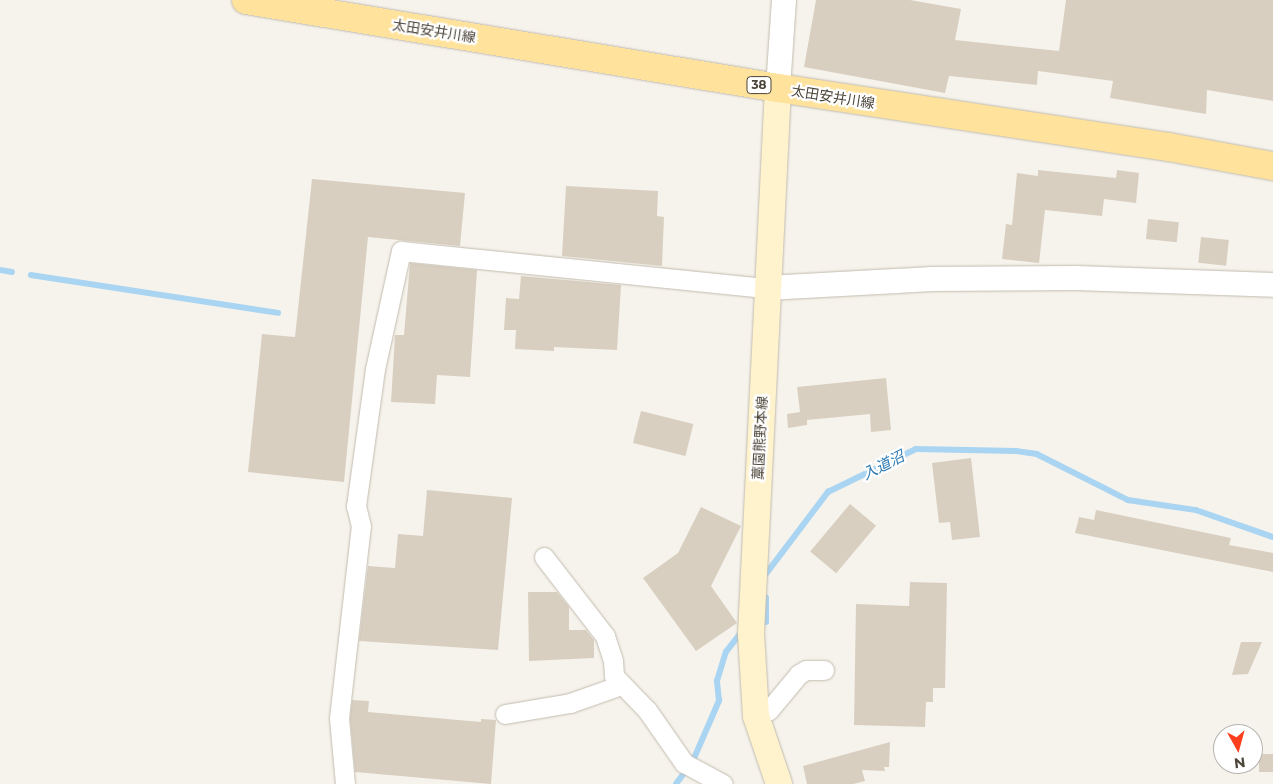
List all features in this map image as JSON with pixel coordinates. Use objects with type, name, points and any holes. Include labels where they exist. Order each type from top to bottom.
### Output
[{"type":"main road","name":"太田安井川線","points":[[246,0],[778,88],[1169,147],[1273,166]]},
{"type":"main road","name":"藁園熊野本線","points":[[778,88],[751,625],[756,716],[779,784]]},
{"type":"street","points":[[778,88],[784,0]]},
{"type":"street","points":[[345,784],[339,718],[361,526],[356,506],[376,369],[401,250],[767,288],[932,279],[1076,278],[1273,285]]},
{"type":"street","points":[[544,557],[605,636],[613,661],[614,676],[621,685],[647,710],[688,767],[723,784]]},
{"type":"street","points":[[756,716],[769,710],[799,674],[824,670]]},
{"type":"street","points":[[505,714],[570,703],[621,685]]},
{"type":"building","points":[[816,0],[910,0],[961,9],[955,40],[1059,51],[1066,0],[1273,0],[1273,101],[1207,90],[1206,114],[1110,98],[1113,81],[1038,71],[1037,85],[949,76],[945,93],[804,67]]},
{"type":"building","points":[[1038,170],[1116,178],[1117,170],[1139,173],[1136,203],[1104,199],[1102,216],[1045,210],[1039,263],[1002,259],[1006,224],[1012,225],[1017,173],[1038,176]]},
{"type":"building","points":[[312,179],[465,193],[460,246],[368,237],[344,482],[248,472],[262,334],[295,337]]},
{"type":"building","points":[[566,186],[658,191],[657,216],[664,217],[662,266],[562,256]]},
{"type":"building","points":[[1148,219],[1179,222],[1177,242],[1146,239]]},
{"type":"building","points":[[1201,237],[1229,240],[1226,266],[1198,263]]},
{"type":"building","points":[[410,263],[477,270],[470,377],[437,375],[435,404],[391,402],[395,335],[404,335]]},
{"type":"building","points":[[521,276],[621,285],[617,350],[554,347],[554,351],[515,349],[516,330],[504,330],[506,298],[519,299]]},
{"type":"building","points":[[886,378],[891,430],[871,432],[870,414],[807,420],[807,425],[788,428],[787,414],[800,412],[797,387]]},
{"type":"building","points":[[641,411],[693,424],[685,456],[633,443]]},
{"type":"building","points":[[971,458],[980,537],[952,540],[950,522],[939,523],[932,463]]},
{"type":"building","points":[[427,490],[512,498],[498,650],[359,641],[368,566],[395,568],[398,534],[423,536]]},
{"type":"building","points":[[850,504],[876,526],[836,573],[810,551]]},
{"type":"building","points":[[701,507],[741,526],[711,586],[737,623],[696,651],[643,578],[678,553]]},
{"type":"building","points":[[1096,510],[1231,538],[1229,545],[1273,553],[1273,572],[1075,533],[1079,517],[1094,520]]},
{"type":"building","points":[[910,582],[947,583],[945,688],[933,688],[933,702],[926,702],[925,727],[854,725],[856,604],[909,606]]},
{"type":"building","points":[[528,592],[557,592],[569,607],[569,630],[586,630],[594,640],[594,658],[529,661]]},
{"type":"building","points":[[1241,642],[1262,642],[1248,674],[1232,675]]},
{"type":"building","points":[[352,700],[369,701],[368,712],[481,722],[481,719],[496,720],[491,784],[355,772],[350,718]]},
{"type":"building","points":[[890,742],[889,767],[884,767],[885,771],[862,770],[865,781],[853,784],[807,784],[803,766]]},
{"type":"building","points":[[1263,754],[1273,754],[1273,772],[1263,772]]},
{"type":"waterway","points":[[0,270],[12,272]]},
{"type":"waterway","points":[[31,275],[278,313]]},
{"type":"waterway","name":"入道沼","points":[[766,574],[828,492],[916,449],[1016,451],[1037,454],[1128,500],[1196,510],[1273,537]]},
{"type":"waterway","name":"入道沼","points":[[759,624],[766,622],[766,598]]},
{"type":"waterway","name":"入道沼","points":[[676,784],[692,763],[719,701],[717,681],[726,652],[743,630]]}]
